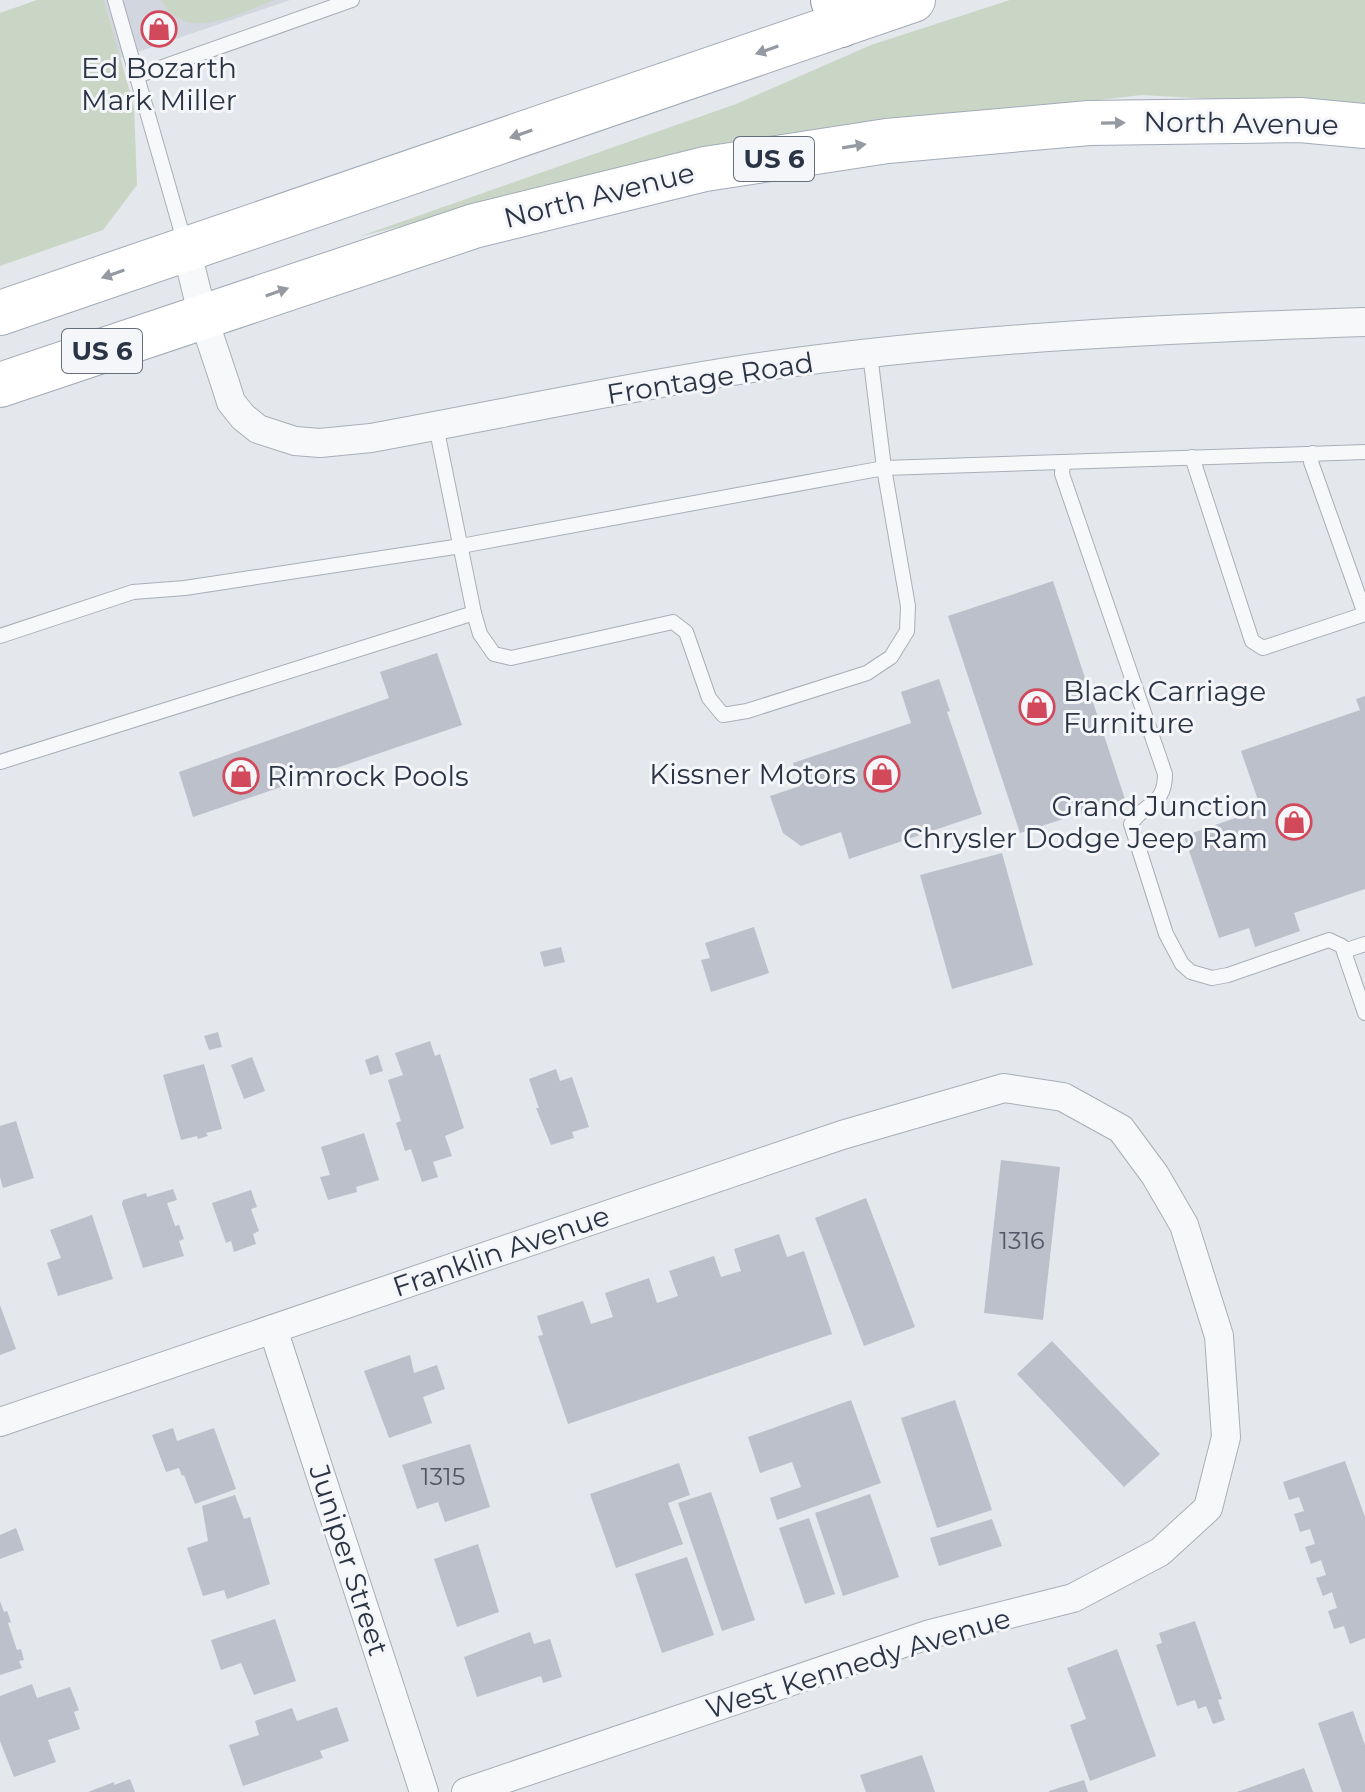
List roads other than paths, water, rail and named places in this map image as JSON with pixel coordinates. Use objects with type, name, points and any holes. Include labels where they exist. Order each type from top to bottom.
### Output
[{"type":"main road","name":"US 6","points":[[0,313],[837,12],[913,0]]},
{"type":"main road","name":"North Avenue","points":[[0,385],[474,226],[705,169],[887,141],[1089,123],[1300,120],[1365,126]]},
{"type":"street","name":"Frontage Road","points":[[186,248],[203,317],[231,402],[258,429],[285,439],[320,443],[371,438],[734,371],[870,354],[1032,337],[1167,328],[1365,322]]},
{"type":"street","name":"Franklin Avenue","points":[[0,1422],[842,1135],[1004,1088]]},
{"type":"street","name":"West Kennedy Avenue","points":[[466,1792],[930,1634],[1073,1598],[1160,1552],[1208,1508],[1226,1437],[1219,1336],[1184,1225],[1155,1175],[1121,1129],[1063,1097],[1004,1088]]},
{"type":"street","name":"Juniper Street","points":[[273,1329],[424,1792]]},
{"type":"lane","points":[[115,0],[186,248]]},
{"type":"lane","points":[[137,76],[352,0]]},
{"type":"lane","points":[[436,426],[474,613],[480,634],[494,654],[511,658],[673,622],[686,632],[709,698],[723,715],[747,711],[867,673],[891,657],[907,631],[908,606],[884,468],[870,354]]},
{"type":"lane","points":[[0,636],[133,592],[185,588],[461,546],[884,468],[1365,452]]},
{"type":"lane","points":[[1192,457],[1252,641],[1263,648],[1365,614],[1311,462],[1313,453]]},
{"type":"lane","points":[[1063,462],[1062,474],[1165,774],[1165,789],[1157,800],[1138,812],[1131,824],[1166,934],[1182,964],[1191,972],[1212,978],[1329,940],[1337,941],[1344,951],[1365,1013]]},
{"type":"lane","points":[[0,762],[474,613]]},
{"type":"lane","points":[[1344,951],[1365,944]]},
{"type":"place","name":"Ed Bozarth Mark Miller","points":[[159,29]]},
{"type":"place","name":"Black Carriage Furniture","points":[[1037,707]]},
{"type":"place","name":"Kissner Motors","points":[[882,774]]},
{"type":"place","name":"Rimrock Pools","points":[[241,776]]},
{"type":"place","name":"Grand Junction Chrysler Dodge Jeep Ram","points":[[1294,822]]}]
